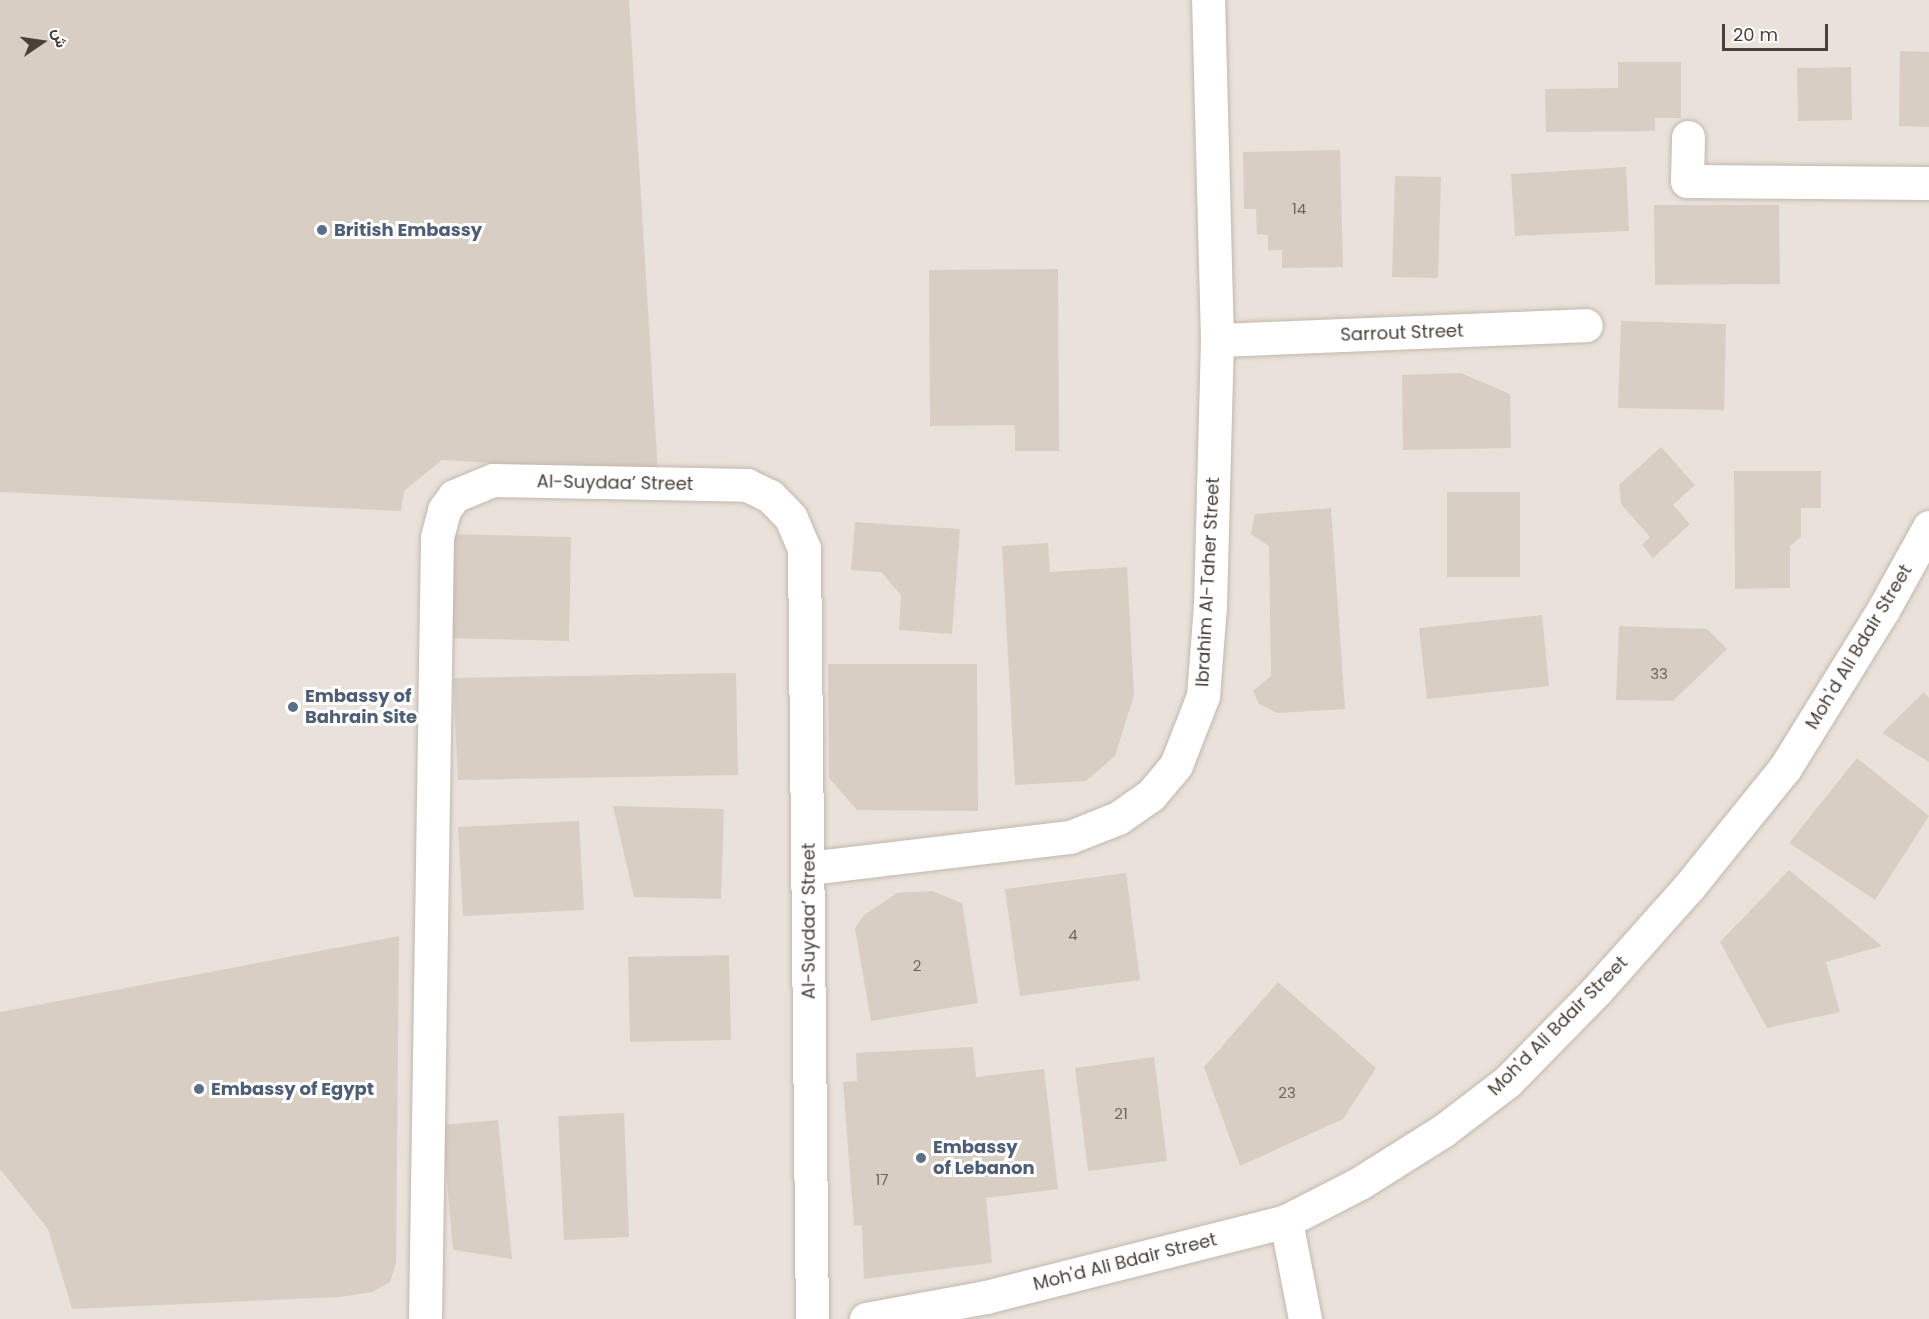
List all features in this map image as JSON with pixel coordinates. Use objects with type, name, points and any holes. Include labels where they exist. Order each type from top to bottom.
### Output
[{"type":"street","name":"Ibrahim Al-Taher Street","points":[[809,868],[1070,837],[1118,818],[1151,795],[1176,765],[1203,696],[1210,606],[1217,340],[1208,0]]},
{"type":"street","points":[[1688,137],[1687,181],[1929,183]]},
{"type":"street","name":"Sarrout Street","points":[[1217,340],[1586,325]]},
{"type":"street","name":"Al-Suydaa’ Street","points":[[425,1319],[437,537],[444,510],[454,496],[493,480],[747,485],[770,496],[791,518],[804,548],[812,1319]]},
{"type":"street","name":"Moh'd Ali Bdair Street","points":[[866,1319],[986,1298],[1286,1221],[1360,1184],[1444,1130],[1508,1081],[1598,990],[1688,888],[1785,768],[1883,610],[1929,527]]},
{"type":"street","points":[[1286,1221],[1305,1319]]},
{"type":"shaded area","points":[[0,0],[1929,0],[1929,1319],[0,1319]]},
{"type":"building","name":"British Embassy","points":[[0,0],[629,0],[658,473],[442,460],[404,491],[401,511],[0,492]]},
{"type":"building","points":[[1900,51],[1929,52],[1929,127],[1899,126]]},
{"type":"building","points":[[1618,62],[1681,62],[1681,118],[1655,118],[1655,131],[1546,132],[1545,89],[1618,88]]},
{"type":"building","points":[[1851,67],[1852,120],[1798,121],[1797,68]]},
{"type":"building","points":[[1340,150],[1343,267],[1282,268],[1282,250],[1268,250],[1268,235],[1257,234],[1256,209],[1244,209],[1243,152]]},
{"type":"building","points":[[1626,167],[1629,231],[1515,236],[1511,174]]},
{"type":"building","points":[[1395,176],[1441,177],[1438,278],[1392,277]]},
{"type":"building","points":[[1654,205],[1779,205],[1780,284],[1655,285]]},
{"type":"building","points":[[1058,269],[1059,451],[1015,451],[1015,425],[930,426],[929,270]]},
{"type":"building","points":[[1621,321],[1726,324],[1724,410],[1618,408]]},
{"type":"building","points":[[1461,373],[1510,394],[1511,448],[1403,450],[1402,375]]},
{"type":"building","points":[[1661,447],[1695,485],[1673,505],[1690,524],[1653,558],[1642,545],[1650,537],[1621,504],[1619,485]]},
{"type":"building","points":[[1734,471],[1821,471],[1821,508],[1801,508],[1801,537],[1790,546],[1790,588],[1735,589]]},
{"type":"building","points":[[1447,492],[1520,492],[1520,577],[1447,577]]},
{"type":"building","points":[[1331,508],[1345,709],[1277,713],[1259,704],[1253,691],[1271,676],[1269,546],[1251,534],[1255,514]]},
{"type":"building","points":[[855,522],[960,529],[952,634],[899,630],[901,595],[881,572],[851,570]]},
{"type":"building","points":[[446,534],[571,537],[569,641],[444,638]]},
{"type":"building","points":[[1048,543],[1050,572],[1127,567],[1134,695],[1115,756],[1086,781],[1015,785],[1002,546]]},
{"type":"building","points":[[1542,615],[1549,686],[1427,699],[1419,628]]},
{"type":"building","points":[[1619,626],[1707,629],[1727,649],[1673,701],[1616,700]]},
{"type":"building","points":[[828,664],[977,664],[978,811],[857,810],[829,778]]},
{"type":"building","points":[[736,673],[738,775],[458,780],[453,678]]},
{"type":"building","points":[[1924,692],[1929,698],[1929,762],[1882,733]]},
{"type":"building","points":[[1857,758],[1929,816],[1875,900],[1789,843]]},
{"type":"building","points":[[613,806],[724,809],[721,899],[634,897]]},
{"type":"building","points":[[579,821],[584,910],[463,916],[458,827]]},
{"type":"building","points":[[1789,870],[1882,946],[1826,962],[1840,1012],[1767,1028],[1720,942]]},
{"type":"building","points":[[1126,873],[1140,980],[1020,996],[1005,889]]},
{"type":"building","points":[[932,891],[962,903],[978,1003],[871,1021],[855,928],[864,915],[897,893]]},
{"type":"building","name":"Embassy of Egypt","points":[[399,936],[396,1264],[390,1282],[372,1292],[340,1297],[72,1309],[48,1229],[0,1169],[0,1012]]},
{"type":"building","points":[[729,955],[731,1040],[630,1042],[628,957]]},
{"type":"building","points":[[1278,982],[1376,1068],[1343,1119],[1240,1166],[1204,1067]]},
{"type":"building","name":"Embassy of Lebanon","points":[[973,1047],[976,1077],[1044,1069],[1058,1189],[986,1198],[992,1263],[864,1279],[862,1225],[854,1226],[843,1082],[857,1081],[856,1053]]},
{"type":"building","points":[[1154,1057],[1167,1161],[1088,1171],[1075,1068]]},
{"type":"building","points":[[624,1113],[629,1237],[564,1240],[558,1116]]},
{"type":"building","points":[[498,1120],[512,1259],[453,1250],[442,1125]]},
{"type":"place","name":"British Embassy","points":[[322,230]]},
{"type":"place","name":"Embassy of Bahrain Site","points":[[293,707]]},
{"type":"place","name":"Embassy of Egypt","points":[[199,1089]]},
{"type":"place","name":"Embassy of Lebanon","points":[[921,1158]]}]
